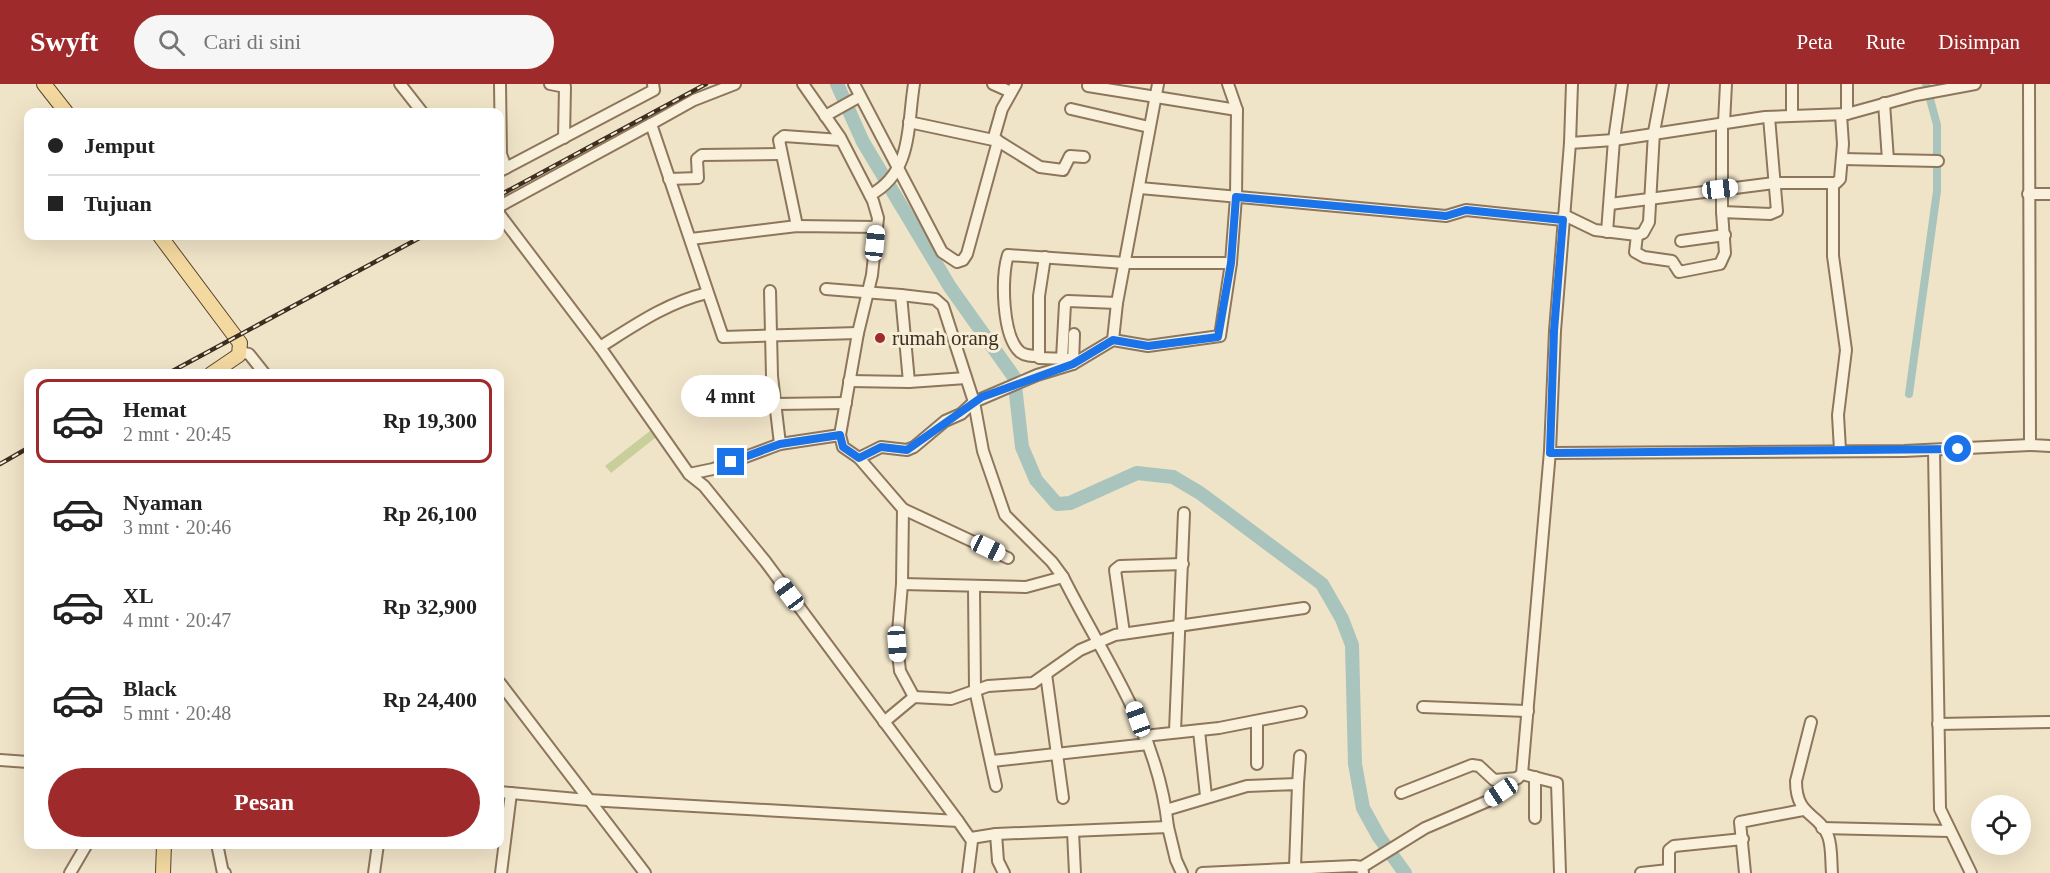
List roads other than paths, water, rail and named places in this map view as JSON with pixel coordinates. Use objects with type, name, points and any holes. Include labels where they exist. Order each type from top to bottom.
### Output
[{"type":"main road","points":[[44,84],[63,108]]},
{"type":"main road","points":[[163,240],[240,343],[240,352],[236,358],[219,369]]},
{"type":"main road","points":[[163,873],[164,849]]},
{"type":"street","points":[[400,84],[419,108]]},
{"type":"street","points":[[500,84],[500,108]]},
{"type":"street","points":[[550,84],[565,87],[564,138]]},
{"type":"street","points":[[504,169],[628,105],[654,90],[653,84]]},
{"type":"street","points":[[504,204],[694,100],[735,84]]},
{"type":"street","points":[[803,84],[827,115],[874,193],[878,218],[872,275],[858,333],[840,435],[843,447],[859,458],[903,509],[1008,558]]},
{"type":"street","points":[[854,84],[858,98],[900,168],[942,252],[957,262],[963,260],[967,254],[998,141]]},
{"type":"street","points":[[874,193],[894,178],[900,168],[914,84]]},
{"type":"street","points":[[993,84],[1014,88],[1002,109],[994,137],[998,141],[1040,167],[1063,170],[1070,156],[1084,157]]},
{"type":"street","points":[[1113,340],[1117,303],[1158,84]]},
{"type":"street","points":[[859,458],[881,447],[907,450],[914,447],[945,421],[961,414],[978,400],[1069,362],[1113,340],[1148,346],[1218,337],[1231,263],[1236,197],[1237,110],[1228,84]]},
{"type":"street","points":[[1202,873],[1295,867],[1365,867],[1405,839],[1488,801],[1520,776],[1528,711],[1550,453],[1554,331],[1570,143],[1572,84]]},
{"type":"street","points":[[1608,232],[1614,140],[1622,84]]},
{"type":"street","points":[[1140,188],[1435,216],[1446,216],[1466,210],[1563,218],[1595,230],[1637,235],[1647,228],[1654,132],[1663,84]]},
{"type":"street","points":[[1637,235],[1635,252],[1641,256],[1672,261],[1679,272],[1724,261],[1725,236],[1720,189],[1726,84]]},
{"type":"street","points":[[1792,84],[1792,115]]},
{"type":"street","points":[[1610,204],[1774,183],[1833,183],[1840,179],[1847,84]]},
{"type":"street","points":[[1570,143],[1614,140],[1654,132],[1768,117],[1844,115],[1884,103],[1956,86],[1975,84]]},
{"type":"street","points":[[2030,84],[2028,194],[2030,446]]},
{"type":"street","points":[[1088,86],[1237,110]]},
{"type":"street","points":[[827,115],[858,98]]},
{"type":"street","points":[[1884,103],[1888,160]]},
{"type":"street","points":[[1071,109],[1149,127]]},
{"type":"street","points":[[1722,212],[1775,213],[1778,205],[1768,117]]},
{"type":"street","points":[[909,122],[998,141]]},
{"type":"street","points":[[651,124],[692,239],[707,293],[723,337],[858,333]]},
{"type":"street","points":[[797,226],[780,154],[779,140],[784,136],[841,140]]},
{"type":"street","points":[[669,179],[698,178],[697,159],[702,155],[780,154]]},
{"type":"street","points":[[1842,159],[1938,161]]},
{"type":"street","points":[[1833,183],[1833,256],[1846,351],[1838,415],[1840,450]]},
{"type":"street","points":[[2028,194],[2050,194]]},
{"type":"street","points":[[504,220],[600,347],[689,474],[701,484],[765,561],[971,838],[968,873]]},
{"type":"street","points":[[692,239],[797,226],[877,227]]},
{"type":"street","points":[[1681,242],[1725,236]]},
{"type":"street","points":[[1069,362],[1027,356],[1020,352],[1012,339],[1003,285],[1008,255],[1125,263],[1231,263]]},
{"type":"street","points":[[1038,356],[1039,296],[1045,256]]},
{"type":"street","points":[[826,289],[935,298],[943,306],[966,378],[978,400],[983,451],[1005,515],[1052,562],[1063,577],[1133,705],[1160,782],[1168,827],[1176,860],[1182,873]]},
{"type":"street","points":[[770,291],[770,335],[780,444]]},
{"type":"street","points":[[600,347],[657,311],[684,299],[707,293]]},
{"type":"street","points":[[901,295],[909,382]]},
{"type":"street","points":[[1069,362],[1065,304],[1068,301],[1117,303]]},
{"type":"street","points":[[1069,362],[1074,334]]},
{"type":"street","points":[[240,352],[249,354],[261,369]]},
{"type":"street","points":[[849,381],[909,382],[966,378]]},
{"type":"street","points":[[775,405],[846,403]]},
{"type":"street","points":[[689,474],[713,469],[780,444],[840,435]]},
{"type":"street","points":[[1550,453],[1934,450],[2050,446]]},
{"type":"street","points":[[1934,450],[1940,809],[1971,873]]},
{"type":"street","points":[[903,509],[898,663],[914,697]]},
{"type":"street","points":[[1175,731],[1184,513]]},
{"type":"street","points":[[1124,633],[1115,570],[1120,566],[1182,564]]},
{"type":"street","points":[[902,584],[974,588],[1026,587],[1063,577]]},
{"type":"street","points":[[974,588],[975,690],[996,786]]},
{"type":"street","points":[[884,722],[914,697],[951,699],[975,690],[1005,683],[1033,683],[1080,650],[1098,641],[1124,633],[1305,608]]},
{"type":"street","points":[[1046,674],[1063,798]]},
{"type":"street","points":[[504,688],[645,873]]},
{"type":"street","points":[[1423,707],[1528,711]]},
{"type":"street","points":[[992,761],[1058,755],[1146,740],[1175,731],[1199,731],[1301,712]]},
{"type":"street","points":[[1257,722],[1257,764]]},
{"type":"street","points":[[1811,722],[1796,781],[1803,810],[1822,828],[1829,839],[1832,873]]},
{"type":"street","points":[[1938,724],[2050,722]]},
{"type":"street","points":[[1199,731],[1206,796]]},
{"type":"street","points":[[1295,867],[1299,756]]},
{"type":"street","points":[[0,760],[24,762]]},
{"type":"street","points":[[1401,793],[1472,765],[1479,766],[1494,780],[1520,776],[1556,781],[1558,785],[1560,873]]},
{"type":"street","points":[[1534,777],[1535,818]]},
{"type":"street","points":[[1166,810],[1206,796],[1264,784],[1298,784]]},
{"type":"street","points":[[504,792],[588,800],[958,821]]},
{"type":"street","points":[[501,873],[512,793]]},
{"type":"street","points":[[1745,873],[1743,839],[1739,826],[1742,820],[1803,810]]},
{"type":"street","points":[[971,838],[996,834],[1168,827]]},
{"type":"street","points":[[1822,828],[1949,831]]},
{"type":"street","points":[[1073,832],[1075,873]]},
{"type":"street","points":[[996,834],[998,861],[1004,873]]},
{"type":"street","points":[[1641,873],[1669,872],[1669,850],[1674,846],[1743,839]]},
{"type":"street","points":[[70,873],[84,849]]},
{"type":"street","points":[[218,849],[224,873]]},
{"type":"street","points":[[374,873],[377,849]]},
{"type":"waterway","points":[[837,84],[863,142],[950,287],[1014,377],[1022,447],[1036,480],[1057,504],[1070,503],[1137,473],[1173,477],[1200,493],[1322,584],[1342,619],[1352,645],[1355,764],[1363,808],[1379,837],[1405,873]]},
{"type":"waterway","points":[[1909,394],[1937,191],[1937,125],[1926,84]]},
{"type":"railway","points":[[504,193],[706,84]]},
{"type":"railway","points":[[176,369],[416,240]]},
{"type":"railway","points":[[0,464],[24,450]]},
{"type":"place","name":"rumah orang","points":[[880,338]]}]
